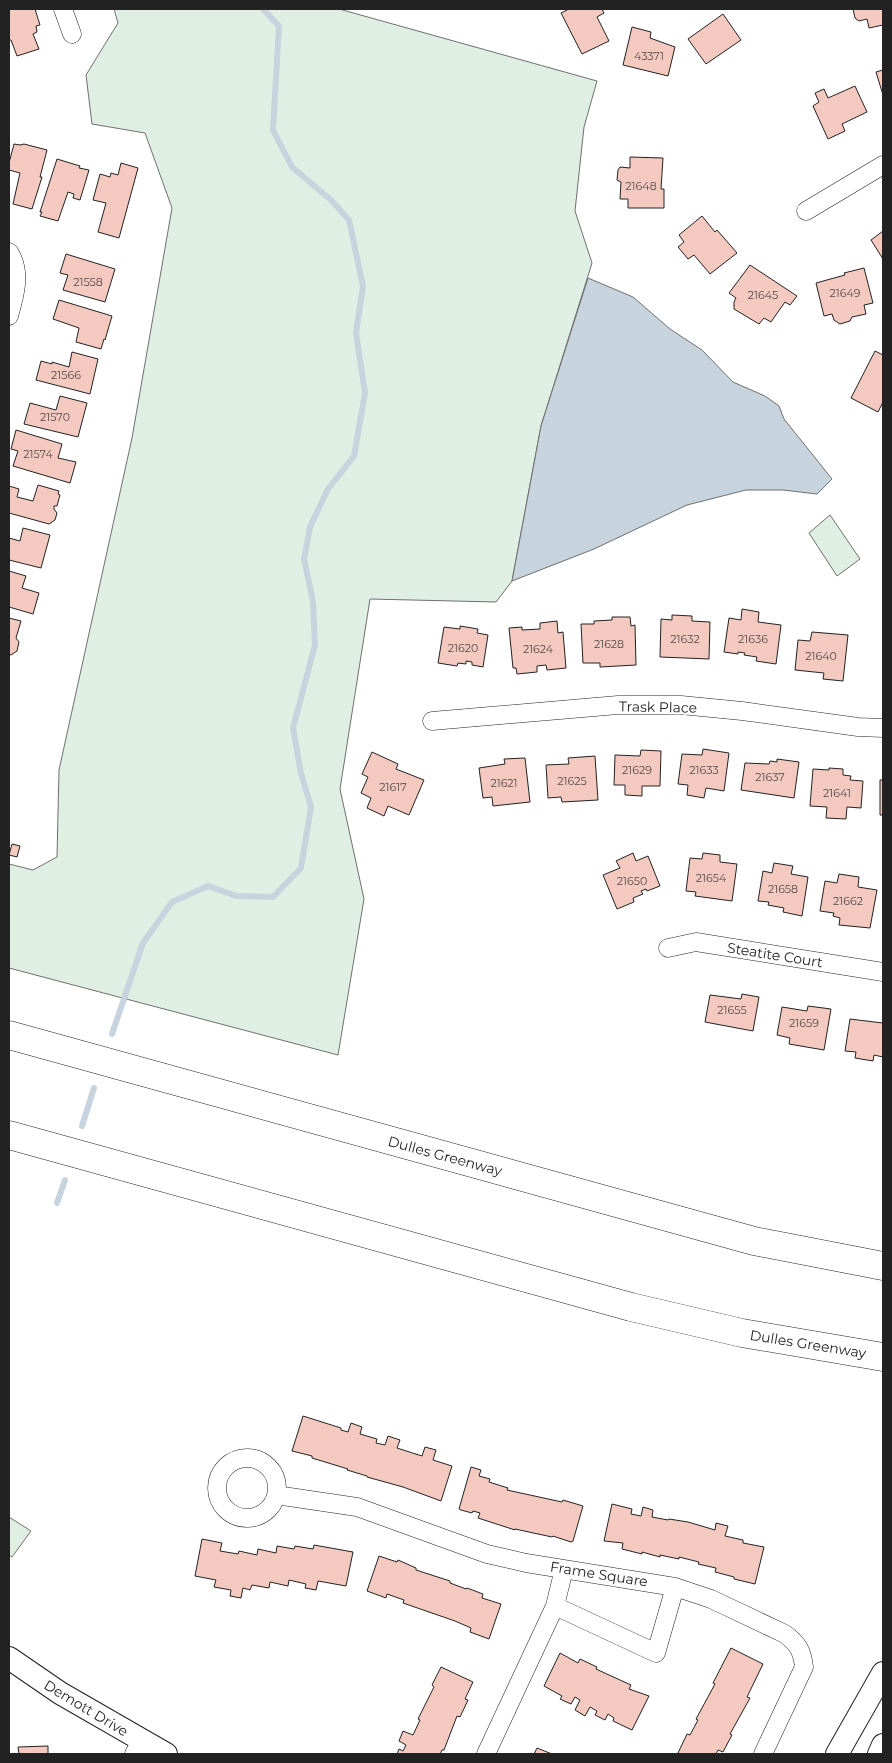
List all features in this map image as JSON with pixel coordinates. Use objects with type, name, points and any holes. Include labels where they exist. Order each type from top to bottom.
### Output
[{"type":"highway","name":"Dulles Greenway","points":[[9,1035],[754,1241],[883,1266]]},
{"type":"highway","name":"Dulles Greenway","points":[[9,1135],[631,1307],[742,1333],[883,1357]]},
{"type":"street","points":[[63,9],[72,34]]},
{"type":"street","points":[[806,211],[883,165]]},
{"type":"street","points":[[9,252],[14,263],[17,280],[9,316]]},
{"type":"street","name":"Trask Place","points":[[432,721],[618,705],[681,705],[742,710],[858,727],[883,728]]},
{"type":"street","name":"Steatite Court","points":[[668,948],[696,942],[883,972]]},
{"type":"street","name":"Frame Square","points":[[276,1495],[357,1507],[487,1554],[526,1563],[675,1587],[711,1599],[785,1634],[796,1642],[802,1654],[804,1667],[763,1754]]},
{"type":"street","points":[[486,1754],[555,1606],[564,1569]]},
{"type":"street","points":[[555,1606],[656,1653],[675,1587]]},
{"type":"street","name":"Demott Drive","points":[[9,1658],[138,1748],[166,1754]]},
{"type":"street","points":[[837,1754],[883,1673]]},
{"type":"street","points":[[879,1754],[883,1744]]},
{"type":"green space","points":[[114,9],[339,9],[597,81],[584,127],[575,211],[592,263],[541,426],[512,581],[496,602],[370,599],[340,789],[364,899],[338,1055],[9,968],[9,864],[33,870],[57,857],[59,770],[132,438],[172,208],[145,133],[92,124],[86,75],[118,23]]},
{"type":"green space","points":[[830,515],[860,559],[837,576],[809,533]]},
{"type":"green space","points":[[9,1517],[31,1531],[12,1557],[9,1555]]},
{"type":"shaded area","points":[[588,278],[633,297],[670,329],[702,350],[733,382],[765,396],[779,406],[784,419],[832,479],[817,494],[783,490],[746,490],[687,505],[594,549],[512,581],[541,426]]},
{"type":"building","points":[[9,9],[35,9],[40,25],[36,26],[37,32],[33,34],[39,49],[17,56],[11,40],[9,40]]},
{"type":"building","points":[[569,9],[602,9],[604,13],[597,17],[609,41],[582,54],[561,13]]},
{"type":"building","points":[[853,9],[883,9],[883,25],[869,28],[867,19],[859,21],[855,18]]},
{"type":"building","points":[[723,14],[741,40],[706,64],[688,39]]},
{"type":"building","points":[[632,27],[651,32],[650,38],[675,47],[668,76],[623,65]]},
{"type":"building","points":[[883,70],[883,95],[876,72]]},
{"type":"building","points":[[855,86],[867,112],[842,124],[845,131],[828,139],[813,106],[819,102],[815,93],[824,89],[828,98]]},
{"type":"building","points":[[14,144],[24,144],[47,150],[40,177],[42,177],[32,209],[13,204],[20,173],[9,170]]},
{"type":"building","points":[[630,157],[663,158],[661,189],[664,189],[664,208],[628,208],[628,199],[620,199],[621,182],[617,180],[618,170],[620,167],[630,168]]},
{"type":"building","points":[[57,159],[89,170],[80,200],[73,198],[74,194],[68,192],[58,221],[40,216]]},
{"type":"building","points":[[121,163],[138,168],[119,238],[98,232],[106,203],[93,200],[100,174],[110,177],[111,173],[118,175]]},
{"type":"building","points":[[702,216],[715,232],[717,230],[737,253],[710,274],[694,255],[688,259],[678,247],[684,242],[679,235]]},
{"type":"building","points":[[883,231],[883,259],[871,240]]},
{"type":"building","points":[[66,254],[115,269],[105,302],[63,290],[68,275],[60,273]]},
{"type":"building","points":[[750,265],[797,296],[790,305],[785,302],[771,322],[764,318],[759,324],[734,309],[736,298],[729,293]]},
{"type":"building","points":[[864,268],[873,303],[864,305],[866,314],[852,317],[850,321],[840,324],[834,320],[832,314],[824,316],[816,283]]},
{"type":"building","points":[[59,300],[112,316],[101,349],[76,342],[79,328],[53,319]]},
{"type":"building","points":[[875,351],[883,355],[883,402],[878,412],[851,398]]},
{"type":"building","points":[[72,352],[98,359],[90,394],[36,380],[41,361],[69,367]]},
{"type":"building","points":[[60,396],[87,403],[78,437],[24,424],[30,403],[56,410]]},
{"type":"building","points":[[16,430],[62,444],[58,458],[76,462],[70,483],[13,466],[18,451],[11,449]]},
{"type":"building","points":[[38,485],[59,491],[58,494],[60,495],[57,506],[54,506],[57,513],[55,520],[49,524],[9,513],[9,486],[19,489],[17,497],[33,501]]},
{"type":"building","points":[[23,528],[50,535],[41,568],[9,560],[9,538],[20,541]]},
{"type":"building","points":[[9,571],[26,576],[22,588],[39,593],[33,614],[9,607]]},
{"type":"building","points":[[742,609],[759,612],[758,622],[781,625],[776,664],[756,661],[757,657],[744,655],[745,653],[724,652],[729,618],[741,620]]},
{"type":"building","points":[[672,615],[692,616],[692,621],[710,622],[709,659],[660,657],[661,619],[672,620]]},
{"type":"building","points":[[612,617],[630,617],[631,626],[635,625],[636,665],[600,667],[600,663],[583,663],[581,624],[594,624],[594,621],[612,620]]},
{"type":"building","points":[[9,618],[21,621],[16,638],[19,642],[17,651],[11,655],[9,654]]},
{"type":"building","points":[[557,621],[558,633],[563,632],[566,668],[547,670],[546,665],[537,666],[537,672],[517,674],[516,668],[513,668],[509,628],[522,627],[522,630],[540,629],[540,623]]},
{"type":"building","points":[[460,626],[478,629],[477,633],[488,635],[483,667],[472,665],[472,662],[466,661],[466,664],[458,663],[457,666],[438,663],[444,627],[460,629]]},
{"type":"building","points":[[812,632],[848,635],[843,681],[823,679],[824,673],[795,670],[798,640],[810,641]]},
{"type":"building","points":[[703,749],[729,753],[724,791],[706,788],[704,798],[687,795],[688,785],[678,784],[682,754],[702,755]]},
{"type":"building","points":[[641,750],[661,751],[660,786],[642,786],[642,796],[625,795],[625,785],[614,785],[615,755],[640,756]]},
{"type":"building","points":[[372,752],[398,764],[396,769],[424,780],[409,815],[388,806],[384,816],[367,808],[371,798],[361,793],[368,777],[362,774]]},
{"type":"building","points":[[595,756],[598,800],[562,802],[561,797],[548,798],[546,765],[569,764],[568,758]]},
{"type":"building","points":[[525,758],[530,802],[493,806],[492,797],[483,798],[479,768],[505,764],[504,759]]},
{"type":"building","points":[[777,759],[799,762],[794,798],[741,790],[745,763],[769,764],[770,761],[777,762]]},
{"type":"building","points":[[829,768],[843,769],[843,775],[851,776],[850,780],[863,781],[861,808],[847,807],[846,819],[826,818],[827,807],[810,806],[813,769],[829,770]]},
{"type":"building","points":[[880,780],[883,780],[883,815],[880,815]]},
{"type":"building","points":[[12,844],[20,846],[17,857],[9,855]]},
{"type":"building","points":[[633,853],[636,861],[648,856],[660,886],[647,891],[646,889],[641,891],[643,894],[633,898],[634,902],[617,909],[603,875],[620,868],[616,861]]},
{"type":"building","points":[[703,853],[720,855],[720,862],[737,864],[732,901],[695,896],[696,892],[686,891],[690,858],[702,859]]},
{"type":"building","points":[[774,863],[793,866],[791,874],[808,877],[802,916],[783,912],[784,908],[768,905],[769,902],[758,901],[763,871],[772,873]]},
{"type":"building","points":[[839,874],[859,877],[858,887],[877,890],[870,928],[839,925],[840,918],[833,916],[834,913],[820,911],[825,881],[837,883]]},
{"type":"building","points":[[742,994],[759,997],[753,1031],[705,1022],[710,995],[741,999]]},
{"type":"building","points":[[808,1006],[831,1009],[824,1050],[789,1044],[790,1038],[777,1035],[782,1007],[807,1011]]},
{"type":"building","points":[[850,1019],[883,1023],[883,1057],[874,1055],[873,1061],[855,1058],[856,1052],[845,1051]]},
{"type":"building","points":[[303,1416],[348,1432],[351,1423],[362,1427],[360,1434],[377,1439],[376,1443],[385,1445],[388,1436],[400,1440],[397,1448],[422,1456],[425,1447],[436,1450],[433,1460],[452,1466],[441,1501],[312,1458],[312,1456],[292,1451]]},
{"type":"building","points":[[471,1467],[481,1470],[479,1476],[490,1479],[489,1482],[508,1488],[507,1490],[562,1502],[563,1500],[583,1506],[573,1541],[515,1530],[478,1518],[480,1513],[459,1509]]},
{"type":"building","points":[[612,1504],[632,1509],[631,1514],[641,1516],[643,1507],[653,1510],[652,1517],[688,1522],[715,1530],[716,1523],[728,1526],[725,1536],[743,1540],[743,1543],[764,1547],[755,1584],[715,1572],[716,1568],[698,1564],[699,1562],[679,1557],[679,1559],[660,1555],[660,1557],[642,1552],[642,1554],[622,1549],[623,1543],[604,1541]]},
{"type":"building","points":[[202,1539],[222,1543],[220,1551],[238,1554],[239,1551],[257,1555],[258,1549],[276,1553],[277,1546],[294,1549],[295,1546],[313,1549],[314,1545],[353,1552],[346,1586],[318,1581],[316,1590],[305,1588],[306,1584],[289,1580],[288,1586],[270,1582],[269,1588],[252,1585],[250,1590],[243,1588],[241,1598],[230,1596],[231,1590],[214,1587],[216,1580],[195,1576]]},
{"type":"building","points":[[379,1556],[397,1562],[398,1560],[416,1568],[416,1570],[483,1594],[482,1598],[501,1604],[489,1639],[470,1632],[471,1628],[455,1621],[403,1603],[404,1600],[387,1594],[386,1598],[367,1591]]},
{"type":"building","points":[[731,1648],[763,1664],[747,1697],[750,1698],[730,1734],[732,1735],[723,1752],[718,1750],[716,1754],[678,1753],[687,1734],[690,1735],[698,1720],[696,1719],[715,1684],[713,1683]]},
{"type":"building","points":[[560,1653],[578,1663],[580,1659],[597,1667],[596,1669],[631,1685],[629,1689],[649,1696],[632,1730],[613,1721],[614,1718],[608,1714],[605,1720],[595,1715],[597,1711],[590,1707],[585,1716],[575,1710],[580,1700],[575,1697],[571,1704],[560,1699],[562,1696],[544,1686]]},
{"type":"building","points":[[441,1667],[473,1682],[465,1699],[468,1700],[460,1717],[457,1716],[444,1750],[440,1754],[397,1754],[399,1749],[403,1751],[406,1745],[399,1741],[403,1731],[413,1735]]},
{"type":"building","points":[[48,1746],[48,1754],[19,1754],[18,1747]]},
{"type":"building","points":[[537,1748],[552,1754],[534,1754]]},
{"type":"waterway","points":[[112,1034],[143,943],[172,902],[208,886],[236,896],[273,897],[301,868],[311,807],[301,773],[293,728],[315,645],[313,602],[304,559],[310,527],[328,489],[354,456],[365,393],[356,333],[363,286],[349,220],[331,200],[292,167],[273,130],[279,26],[263,9]]},
{"type":"waterway","points":[[82,1126],[94,1088]]},
{"type":"waterway","points":[[57,1203],[65,1180]]}]
